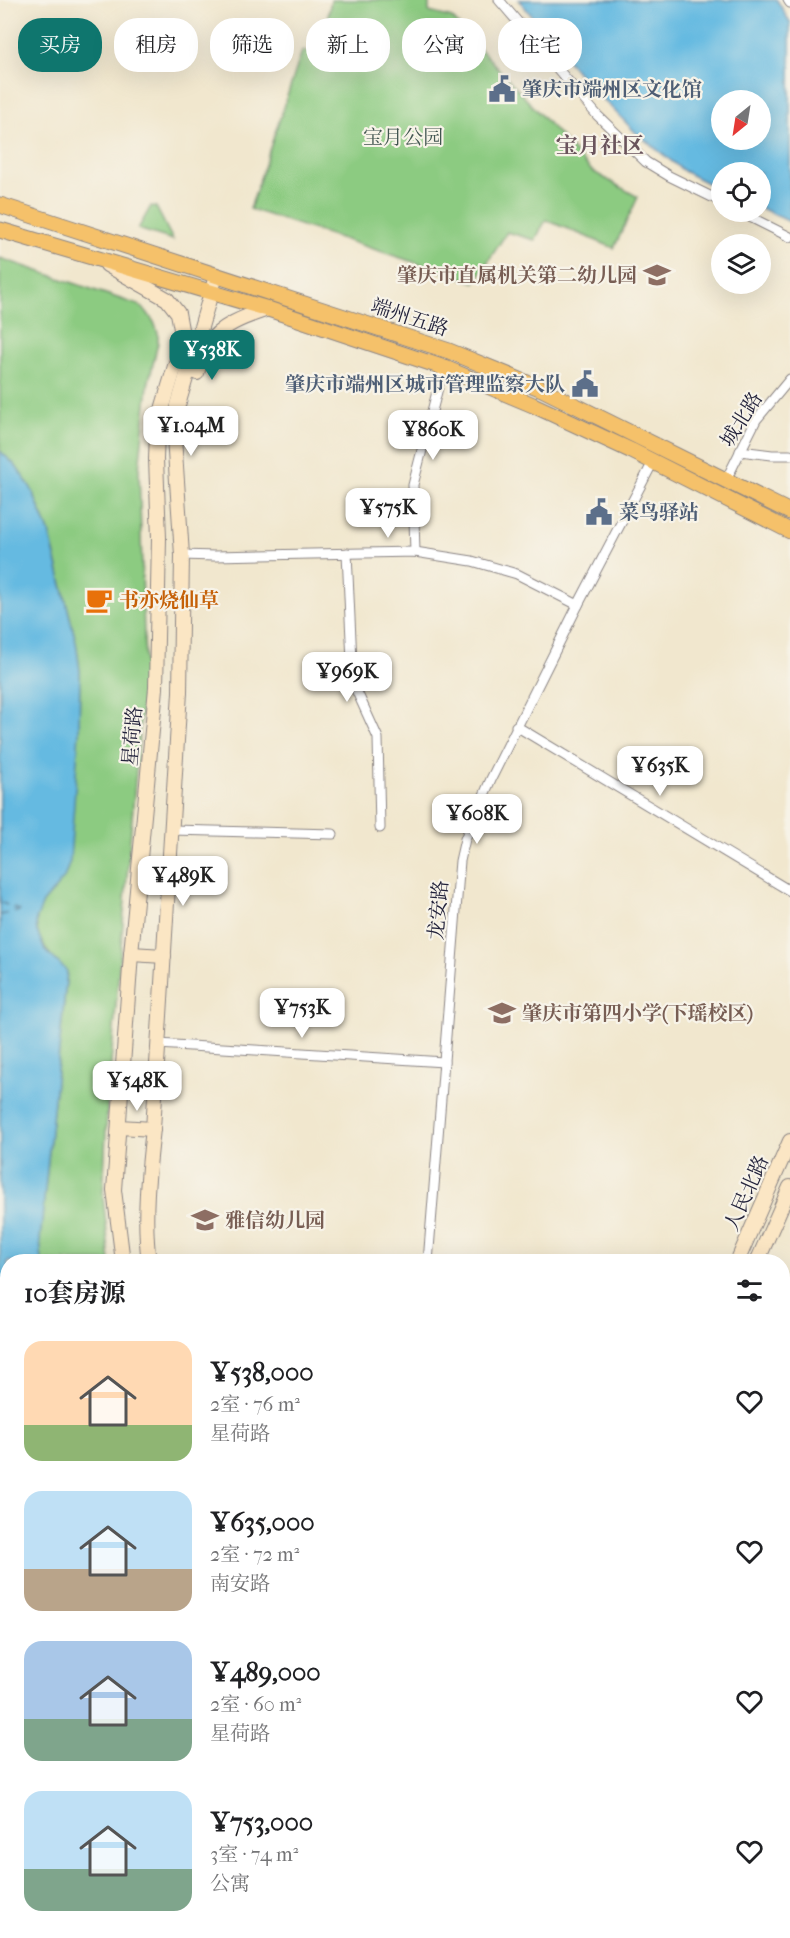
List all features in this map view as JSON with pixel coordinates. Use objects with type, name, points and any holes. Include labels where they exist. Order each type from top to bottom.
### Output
[{"type":"main road","name":"端州五路","points":[[0,206],[545,383],[665,443],[726,480],[790,512]]},
{"type":"main road","name":"端州五路","points":[[0,230],[268,309],[445,368],[533,405],[790,531]]},
{"type":"street","points":[[499,0],[597,115],[646,162],[711,197]]},
{"type":"street","points":[[760,222],[790,237]]},
{"type":"street","name":"星荷路","points":[[98,260],[167,299],[178,313],[181,329],[181,346],[157,433],[159,538],[156,688],[131,954],[114,1190],[122,1254]]},
{"type":"street","points":[[148,1254],[147,1188],[153,1130],[180,692],[182,555],[174,437],[178,405],[216,276]]},
{"type":"street","points":[[174,437],[188,405],[208,344],[225,328],[268,309]]},
{"type":"street","points":[[415,552],[412,485],[445,368]]},
{"type":"street","name":"城北路","points":[[726,480],[756,420],[790,379]]},
{"type":"street","points":[[740,451],[790,455]]},
{"type":"street","name":"龙安路","points":[[429,1254],[458,885],[465,839],[490,779],[516,726],[653,462]]},
{"type":"street","points":[[182,555],[415,552],[472,561],[517,574],[578,605]]},
{"type":"street","points":[[347,553],[353,683],[378,738],[380,828]]},
{"type":"street","points":[[516,726],[790,891]]},
{"type":"street","points":[[172,830],[333,834]]},
{"type":"street","points":[[131,954],[164,956]]},
{"type":"street","points":[[158,1044],[444,1062]]},
{"type":"street","points":[[119,1127],[153,1130]]},
{"type":"street","name":"人民北路","points":[[741,1254],[790,1141]]},
{"type":"street","name":"人民北路","points":[[761,1254],[790,1187]]},
{"type":"green space","name":"宝月公园","points":[[331,0],[429,0],[429,12],[452,18],[402,18],[402,72],[486,72],[486,55],[498,68],[498,72],[501,72],[592,171],[638,197],[614,248],[546,220],[535,240],[507,232],[475,282],[250,209],[302,51],[306,51],[306,72],[390,72],[390,18],[328,18]]},
{"type":"green space","points":[[151,206],[156,207],[173,240],[138,229]]},
{"type":"green space","points":[[0,258],[138,305],[147,312],[158,333],[158,343],[148,385],[139,469],[145,667],[107,1110],[103,1197],[109,1254],[41,1254],[40,1240],[67,972],[42,943],[36,923],[44,902],[54,891],[79,732],[80,671],[76,642],[49,531],[31,488],[15,465],[0,451]]},
{"type":"water","points":[[519,0],[777,0],[790,22],[790,222],[771,213],[771,162],[711,162],[711,185],[684,171],[635,132],[577,72],[582,72],[582,18],[534,18]]},
{"type":"water","points":[[0,451],[15,465],[31,488],[49,532],[76,642],[80,671],[79,732],[70,861],[64,878],[43,903],[36,920],[37,931],[45,950],[67,971],[40,1240],[41,1254],[0,1254]]},
{"type":"ferry route","points":[[0,902],[21,911]]},
{"type":"ferry route","points":[[0,915],[20,911]]},
{"type":"place","name":"肇庆市端州区文化馆","points":[[502,89]]},
{"type":"place","name":"肇庆市直属机关第二幼儿园","points":[[657,275]]},
{"type":"place","name":"肇庆市端州区城市管理监察大队","points":[[585,384]]},
{"type":"place","name":"菜鸟驿站","points":[[599,512]]},
{"type":"place","name":"书亦烧仙草","points":[[99,600]]},
{"type":"place","name":"肇庆市第四小学(下瑶校区)","points":[[502,1013]]},
{"type":"place","name":"雅信幼儿园","points":[[205,1220]]},
{"type":"district","name":"宝月社区","points":[[600,145]]}]
